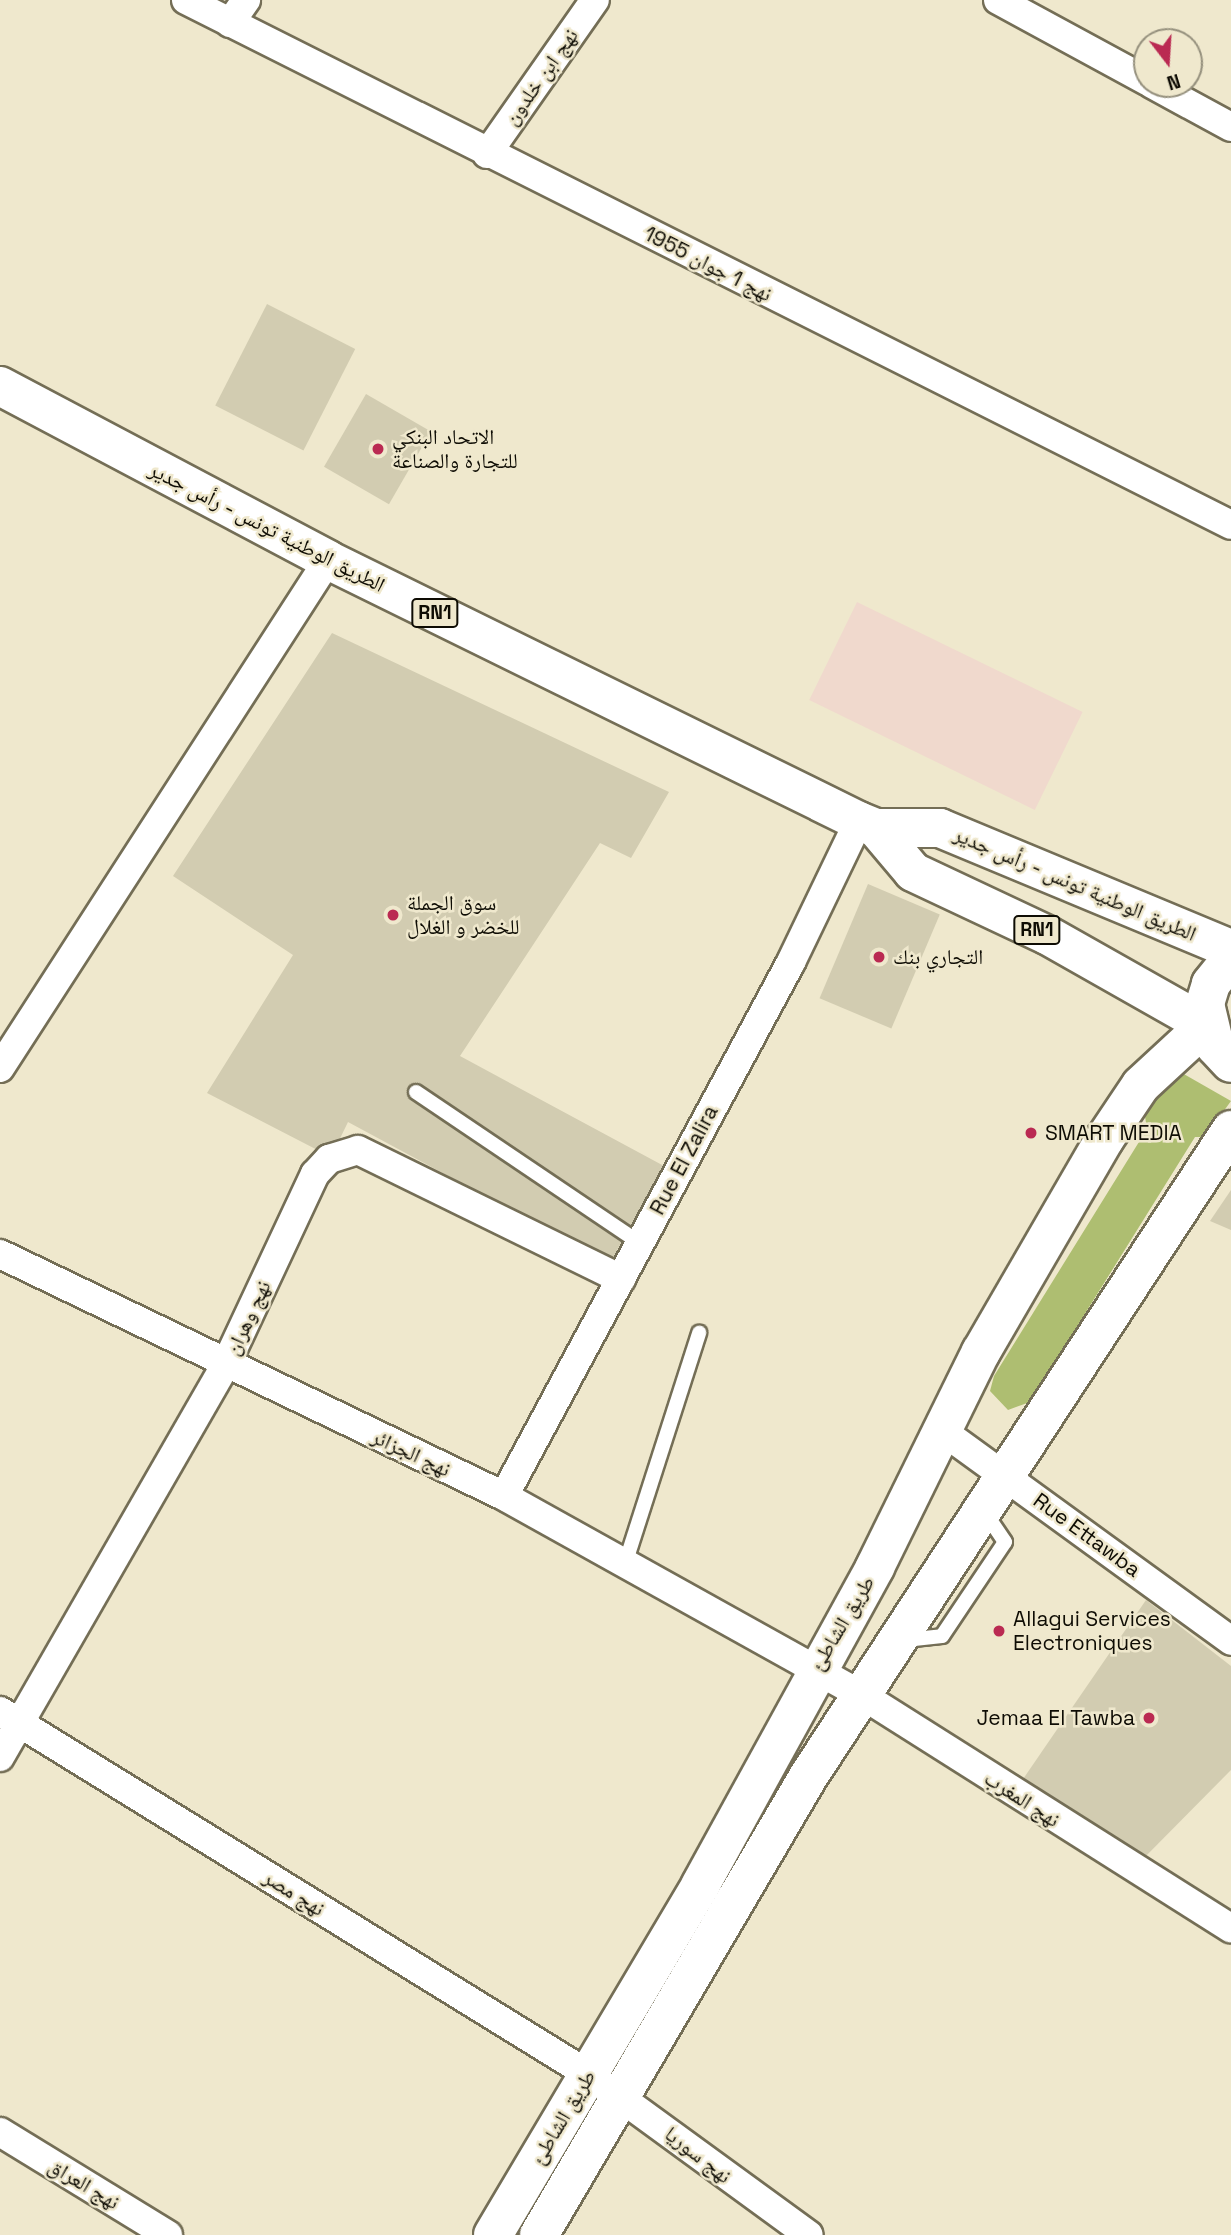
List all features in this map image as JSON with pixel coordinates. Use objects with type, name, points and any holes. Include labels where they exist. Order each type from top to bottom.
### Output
[{"type":"street","name":"نهج 1 جوان 1955","points":[[186,0],[487,154],[1231,525]]},
{"type":"street","points":[[230,23],[246,0]]},
{"type":"street","name":"نهج ابن خلدون","points":[[487,154],[595,0]]},
{"type":"street","points":[[998,0],[1133,73]]},
{"type":"street","points":[[1178,98],[1231,127]]},
{"type":"street","name":"الطريق الوطنية تونس - رأس جدير","points":[[0,386],[328,560],[867,825],[914,872],[1047,935],[1206,1026]]},
{"type":"street","points":[[0,1068],[328,560]]},
{"type":"street","name":"الطريق الوطنية تونس - رأس جدير","points":[[867,825],[940,828],[1231,949]]},
{"type":"street","name":"Rue El Zalira","points":[[504,1496],[867,825]]},
{"type":"street","points":[[1206,1026],[1211,984],[1231,959]]},
{"type":"street","name":"RN1","points":[[1206,1026],[1231,1063]]},
{"type":"street","name":"طريق الشاطئ","points":[[493,2235],[701,1884],[814,1669],[875,1567],[941,1430],[1104,1140],[1141,1085],[1206,1026]]},
{"type":"street","name":"طريق الشاطئ","points":[[539,2235],[624,2098],[808,1777],[864,1697],[982,1508],[1007,1477],[1231,1130]]},
{"type":"street","name":"نهج وهران","points":[[0,1757],[10,1717],[225,1366],[315,1174],[341,1150],[358,1150],[621,1279]]},
{"type":"street","name":"نهج الجزائر","points":[[0,1254],[225,1366],[504,1496],[814,1669]]},
{"type":"street","name":"Rue Ettawba","points":[[941,1430],[1229,1635]]},
{"type":"street","name":"نهج المغرب","points":[[814,1669],[864,1697],[1231,1928]]},
{"type":"street","name":"نهج مصر","points":[[10,1717],[588,2074]]},
{"type":"street","name":"نهج سوريا","points":[[588,2074],[809,2235]]},
{"type":"street","name":"نهج العراق","points":[[0,2132],[152,2231]]},
{"type":"lane","points":[[416,1092],[640,1243]]},
{"type":"lane","points":[[625,1564],[699,1334]]},
{"type":"shaded area","points":[[857,602],[1083,712],[1035,810],[809,700]]},
{"type":"green space","points":[[1168,1065],[1231,1101],[1205,1137],[1195,1137],[1030,1402],[1008,1410],[990,1391],[994,1376],[1147,1129],[1143,1104]]},
{"type":"building","points":[[267,304],[355,349],[303,451],[215,406]]},
{"type":"building","name":"الاتحاد البنكي للتجارة والصناعة","points":[[366,394],[431,432],[389,504],[324,467]]},
{"type":"building","name":"سوق الجملة للخضر و الغلال","points":[[332,633],[669,792],[631,858],[600,843],[460,1056],[664,1166],[610,1263],[348,1122],[331,1157],[207,1093],[293,955],[173,876]]},
{"type":"building","name":"التجاري بنك","points":[[868,884],[940,914],[891,1029],[820,998]]},
{"type":"building","points":[[1231,1190],[1231,1230],[1210,1221]]},
{"type":"building","name":"Jemaa El Tawba","points":[[1146,1600],[1231,1666],[1231,1770],[1139,1863],[1021,1782]]},
{"type":"place","name":"الاتحاد البنكي للتجارة والصناعة","points":[[378,449]]},
{"type":"place","name":"سوق الجملة للخضر و الغلال","points":[[393,915]]},
{"type":"place","name":"التجاري بنك","points":[[879,957]]},
{"type":"place","name":"SMART MEDIA","points":[[1031,1133]]},
{"type":"place","name":"Allagui Services Electroniques","points":[[999,1631]]},
{"type":"place","name":"Jemaa El Tawba","points":[[1149,1718]]}]
